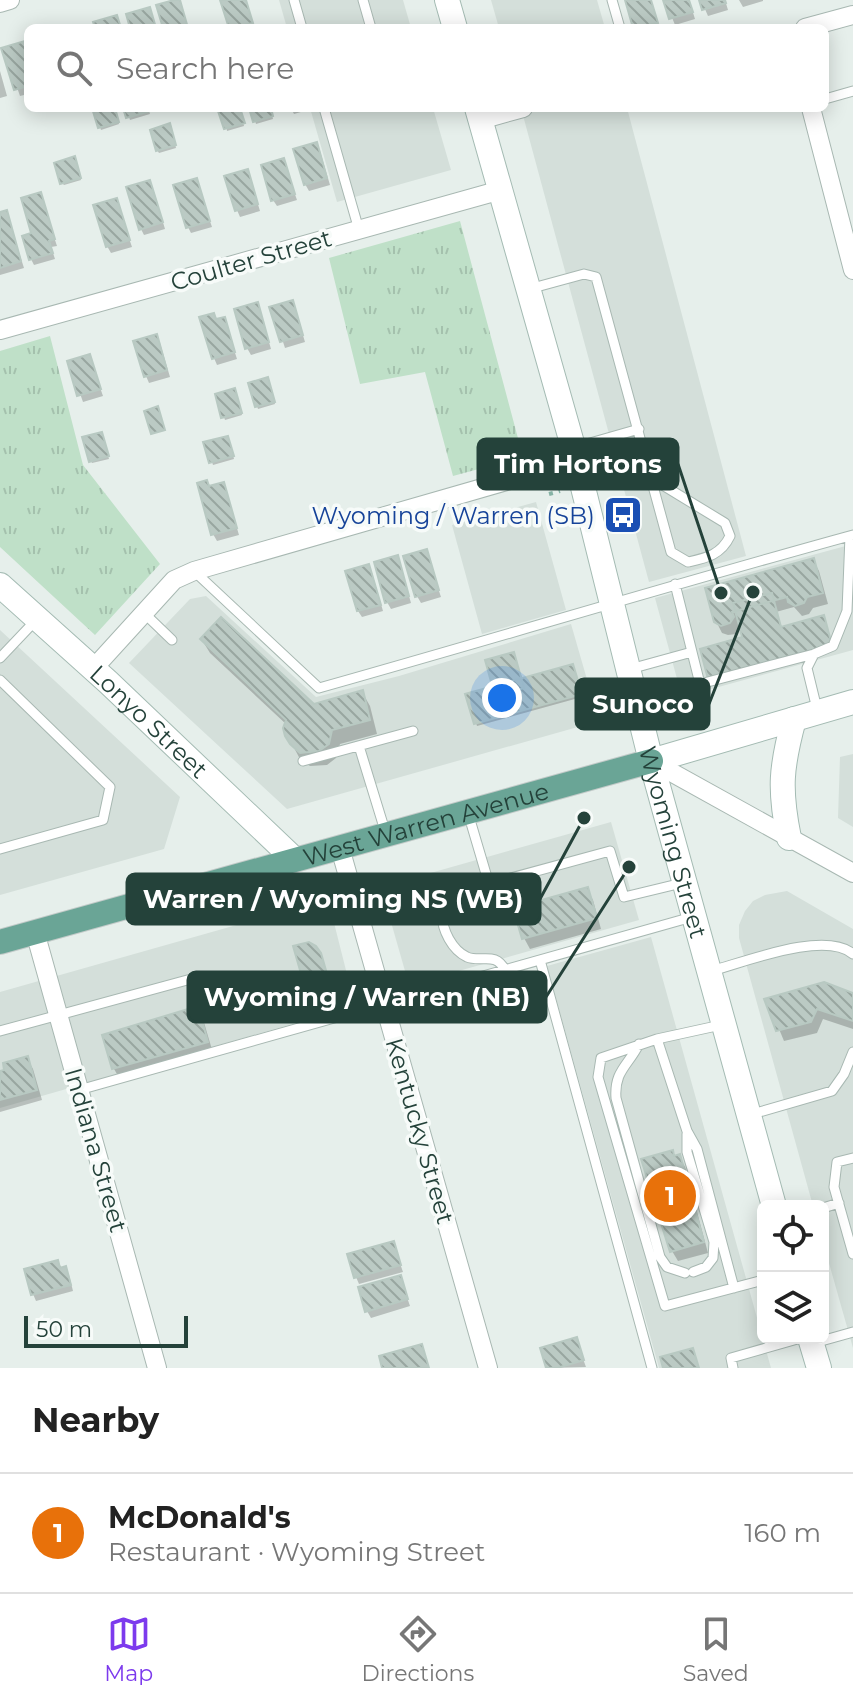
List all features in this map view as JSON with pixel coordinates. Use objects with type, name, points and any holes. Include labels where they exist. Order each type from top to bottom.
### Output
[{"type":"main road","name":"West Warren Avenue","points":[[0,942],[651,761]]},
{"type":"street","points":[[0,3],[10,0]]},
{"type":"street","points":[[447,0],[454,24]]},
{"type":"street","points":[[820,24],[853,15]]},
{"type":"street","points":[[812,112],[853,270]]},
{"type":"street","name":"Wyoming Street","points":[[479,114],[574,454],[651,761],[772,1200]]},
{"type":"street","name":"Coulter Street","points":[[0,330],[501,190]]},
{"type":"street","points":[[93,669],[174,580],[194,571],[574,454]]},
{"type":"street","name":"Lonyo Street","points":[[0,585],[294,859]]},
{"type":"street","name":"West Warren Avenue","points":[[651,761],[853,702]]},
{"type":"street","points":[[789,838],[782,800],[782,771],[806,716]]},
{"type":"street","points":[[651,761],[853,873]]},
{"type":"street","name":"Kentucky Street","points":[[340,848],[488,1368]]},
{"type":"street","name":"Indiana Street","points":[[35,932],[157,1368]]},
{"type":"street","points":[[810,1344],[819,1368]]},
{"type":"lane","points":[[294,0],[301,24]]},
{"type":"lane","points":[[363,0],[370,24]]},
{"type":"lane","points":[[612,0],[619,24]]},
{"type":"lane","points":[[829,98],[853,91]]},
{"type":"lane","points":[[325,112],[359,230]]},
{"type":"lane","points":[[529,289],[584,274],[596,277],[671,552],[688,562],[713,556],[725,546],[730,536],[725,523],[651,478]]},
{"type":"lane","points":[[574,454],[639,429]]},
{"type":"lane","points":[[194,571],[319,688],[611,602],[675,584],[851,536],[847,611],[833,646],[814,654],[700,684],[675,584]]},
{"type":"lane","points":[[144,613],[172,640]]},
{"type":"lane","points":[[0,658],[37,619]]},
{"type":"lane","points":[[629,670],[692,652]]},
{"type":"lane","points":[[806,716],[807,668],[814,654]]},
{"type":"lane","points":[[0,680],[110,787],[103,820],[0,849]]},
{"type":"lane","points":[[303,761],[413,731]]},
{"type":"lane","points":[[359,746],[386,835]]},
{"type":"lane","points":[[467,812],[489,884]]},
{"type":"lane","points":[[505,970],[501,962],[493,958],[470,959],[457,951],[444,930],[441,911],[449,897],[610,851],[624,897],[685,882]]},
{"type":"lane","points":[[79,1090],[695,917]]},
{"type":"lane","points":[[710,971],[807,945],[829,944],[845,948],[853,954]]},
{"type":"lane","points":[[540,960],[652,1368]]},
{"type":"lane","points":[[0,1031],[191,979]]},
{"type":"lane","points":[[724,1025],[657,1039],[601,1058],[598,1077],[665,1306],[757,1282]]},
{"type":"lane","points":[[657,1039],[687,1132],[697,1149],[734,1288]]},
{"type":"lane","points":[[639,1044],[631,1061],[620,1070],[615,1083],[616,1098],[660,1257],[667,1267],[689,1272],[706,1267],[713,1258],[714,1242],[687,1152],[687,1132]]},
{"type":"lane","points":[[749,1115],[832,1091],[844,1074],[853,1052]]},
{"type":"lane","points":[[853,1158],[837,1162],[834,1187],[853,1254]]},
{"type":"lane","points":[[829,1206],[839,1203]]},
{"type":"lane","points":[[829,1336],[853,1332]]},
{"type":"lane","points":[[733,1368],[731,1358],[791,1344]]},
{"type":"shaded area","points":[[279,0],[403,0],[410,24],[286,24]]},
{"type":"shaded area","points":[[491,0],[597,0],[604,24],[498,24]]},
{"type":"shaded area","points":[[311,112],[434,112],[451,170],[337,202]]},
{"type":"shaded area","points":[[522,112],[628,112],[746,556],[649,582]]},
{"type":"shaded area","points":[[536,502],[566,610],[482,634],[452,525]]},
{"type":"shaded area","points":[[853,544],[853,650],[682,697],[655,598]]},
{"type":"shaded area","points":[[206,596],[316,697],[399,676],[571,624],[599,721],[287,809],[129,663],[190,599]]},
{"type":"shaded area","points":[[0,630],[180,797],[164,849],[0,895]]},
{"type":"shaded area","points":[[853,754],[853,827],[838,818],[840,757]]},
{"type":"shaded area","points":[[611,822],[639,920],[409,985],[381,887]]},
{"type":"shaded area","points":[[787,891],[853,929],[853,1348],[829,1263],[829,1200],[811,1200],[739,938],[739,925],[745,911],[753,901]]},
{"type":"shaded area","points":[[328,899],[355,1006],[0,1108],[0,992]]},
{"type":"shaded area","points":[[651,937],[757,1318],[757,1344],[764,1344],[771,1368],[659,1368],[547,966]]},
{"type":"green space","points":[[460,221],[523,457],[453,476],[425,372],[360,384],[329,258]]},
{"type":"green space","points":[[50,336],[83,465],[160,564],[95,635],[0,547],[0,351]]},
{"type":"building","points":[[180,0],[187,24],[162,24],[156,5]]},
{"type":"building","points":[[220,0],[246,0],[253,23],[228,24]]},
{"type":"building","points":[[625,0],[651,0],[658,23],[632,24]]},
{"type":"building","points":[[663,0],[689,0],[693,12],[669,19]]},
{"type":"building","points":[[699,0],[725,0],[726,3],[702,10]]},
{"type":"building","points":[[150,7],[155,24],[129,24],[126,14]]},
{"type":"building","points":[[117,15],[120,24],[94,24]]},
{"type":"building","points":[[24,41],[24,87],[14,90],[1,48]]},
{"type":"building","points":[[93,112],[116,112],[119,122],[98,128]]},
{"type":"building","points":[[124,112],[147,112],[126,118]]},
{"type":"building","points":[[218,112],[241,112],[245,123],[224,129]]},
{"type":"building","points":[[250,112],[272,112],[273,116],[253,122]]},
{"type":"building","points":[[170,123],[176,145],[156,151],[150,130]]},
{"type":"building","points":[[317,142],[327,178],[304,185],[293,149]]},
{"type":"building","points":[[75,156],[81,178],[60,184],[54,163]]},
{"type":"building","points":[[284,158],[295,194],[271,201],[261,165]]},
{"type":"building","points":[[248,169],[258,204],[235,211],[224,176]]},
{"type":"building","points":[[197,178],[210,221],[186,228],[173,185]]},
{"type":"building","points":[[150,180],[163,222],[139,230],[126,187]]},
{"type":"building","points":[[41,192],[55,239],[49,241],[53,253],[29,260],[22,236],[31,233],[21,198]]},
{"type":"building","points":[[117,198],[130,240],[106,247],[93,205]]},
{"type":"building","points":[[7,210],[21,261],[0,268],[0,212]]},
{"type":"building","points":[[293,300],[303,335],[280,342],[269,307]]},
{"type":"building","points":[[258,302],[269,342],[245,349],[234,309]]},
{"type":"building","points":[[214,313],[216,319],[225,317],[235,352],[212,359],[199,317]]},
{"type":"building","points":[[157,334],[167,370],[144,377],[133,341]]},
{"type":"building","points":[[90,354],[101,389],[77,396],[67,361]]},
{"type":"building","points":[[268,377],[275,402],[255,407],[248,383]]},
{"type":"building","points":[[235,388],[242,413],[221,418],[215,394]]},
{"type":"building","points":[[158,406],[165,430],[151,434],[144,411]]},
{"type":"building","points":[[102,432],[109,456],[89,462],[82,437]]},
{"type":"building","points":[[228,436],[234,456],[209,463],[203,442]]},
{"type":"building","points":[[207,480],[209,486],[224,482],[237,528],[211,535],[197,483]]},
{"type":"building","points":[[427,549],[439,590],[415,597],[403,556]]},
{"type":"building","points":[[398,555],[409,596],[385,603],[374,562]]},
{"type":"building","points":[[814,558],[823,593],[807,597],[804,603],[795,606],[788,602],[787,597],[732,612],[734,617],[730,623],[721,626],[714,622],[705,588]]},
{"type":"building","points":[[369,564],[381,605],[357,611],[345,571]]},
{"type":"building","points":[[772,593],[781,627],[824,615],[832,645],[708,679],[700,649],[742,637],[733,603]]},
{"type":"building","points":[[221,617],[314,704],[363,690],[370,720],[332,730],[329,744],[319,751],[300,753],[285,736],[283,728],[286,720],[200,639]]},
{"type":"building","points":[[514,652],[524,688],[495,696],[485,660]]},
{"type":"building","points":[[573,664],[582,694],[474,724],[465,694]]},
{"type":"building","points":[[588,887],[597,918],[522,939],[513,908]]},
{"type":"building","points":[[309,942],[321,953],[329,981],[343,978],[348,994],[310,1005],[293,946]]},
{"type":"building","points":[[824,982],[853,993],[853,1021],[817,1009],[811,1022],[776,1031],[764,999]]},
{"type":"building","points":[[198,1006],[208,1042],[112,1069],[102,1035]]},
{"type":"building","points":[[28,1056],[37,1090],[0,1100],[3,1063]]},
{"type":"building","points":[[673,1150],[674,1156],[680,1154],[704,1242],[670,1252],[641,1159]]},
{"type":"building","points":[[394,1241],[401,1265],[354,1278],[347,1254]]},
{"type":"building","points":[[58,1260],[60,1268],[66,1266],[71,1285],[31,1295],[24,1269]]},
{"type":"building","points":[[401,1275],[408,1299],[365,1312],[358,1287]]},
{"type":"building","points":[[577,1337],[584,1360],[546,1368],[540,1348]]},
{"type":"building","points":[[422,1344],[429,1368],[382,1368],[379,1356]]},
{"type":"building","points":[[693,1348],[699,1368],[663,1368],[660,1357]]},
{"type":"place","name":"Wyoming / Warren (SB)","points":[[623,515]]},
{"type":"place","name":"Sunoco","points":[[753,592]]},
{"type":"place","name":"Tim Hortons","points":[[721,593]]},
{"type":"place","name":"Warren / Wyoming NS (WB)","points":[[584,818]]},
{"type":"place","name":"Wyoming / Warren (NB)","points":[[629,867]]},
{"type":"place","name":"McDonald's","points":[[670,1196]]}]
